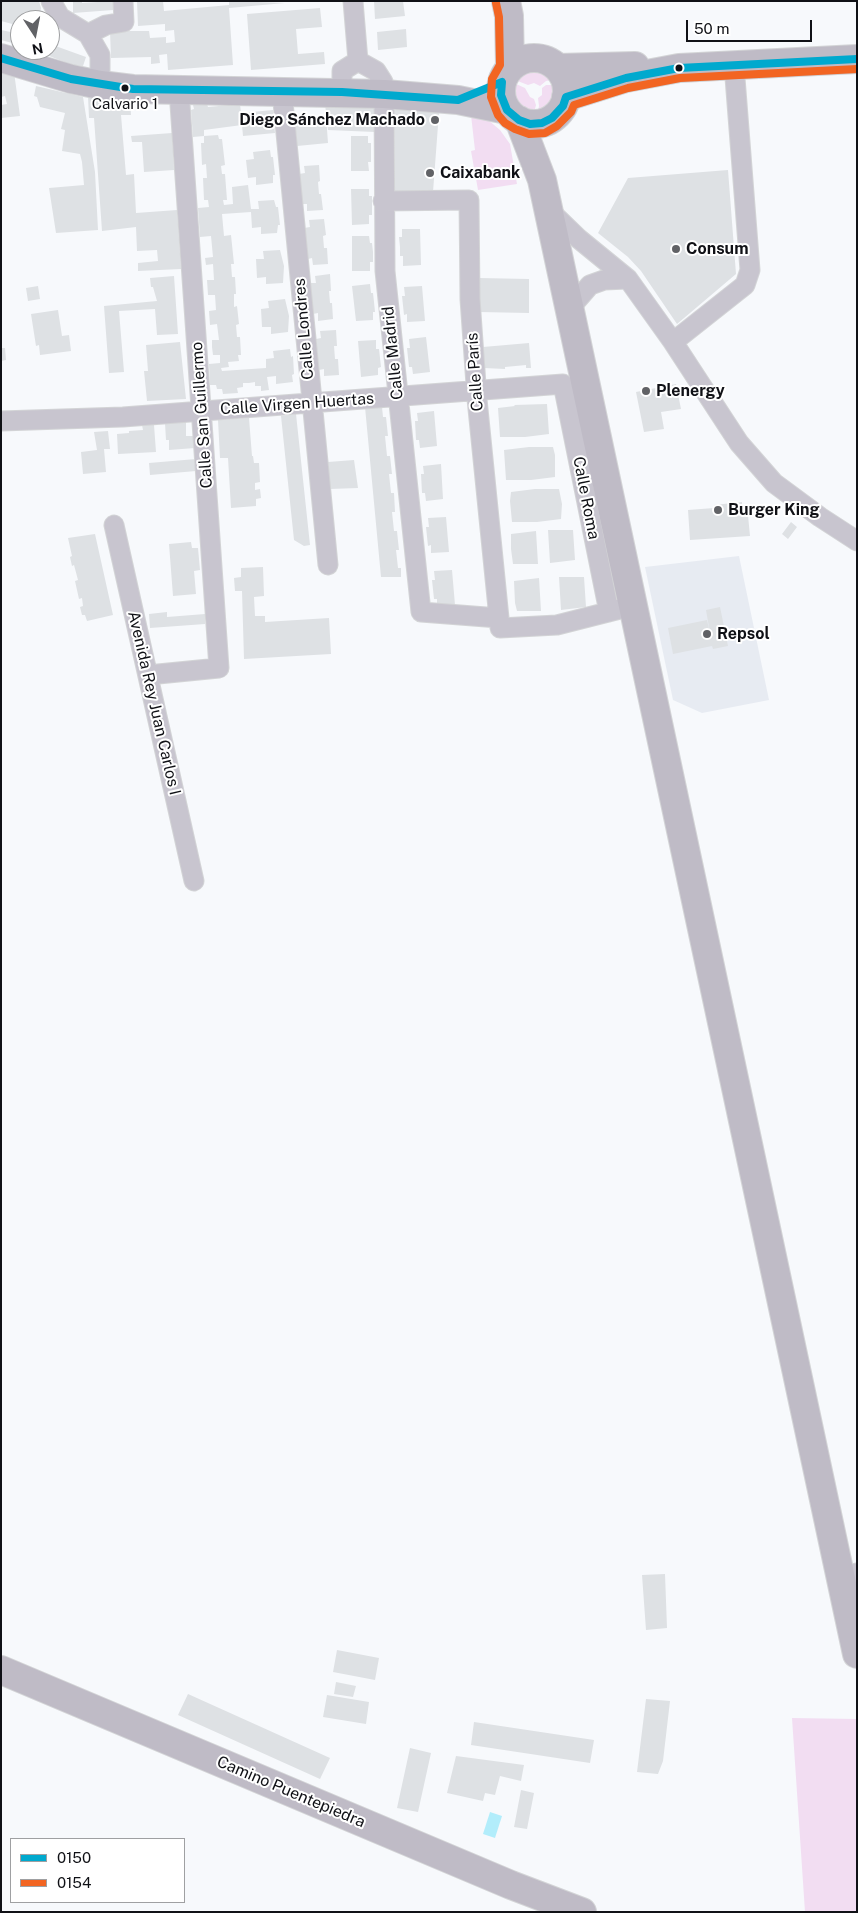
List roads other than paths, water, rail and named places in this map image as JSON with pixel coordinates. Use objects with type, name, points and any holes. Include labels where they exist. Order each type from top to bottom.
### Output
[{"type":"street","points":[[51,1],[60,18],[88,34],[100,55],[100,86]]},
{"type":"street","points":[[88,34],[106,25],[124,22],[123,1]]},
{"type":"street","points":[[342,92],[342,71],[358,61],[353,1]]},
{"type":"street","points":[[507,8],[566,82],[542,180]]},
{"type":"street","points":[[507,8],[506,75],[501,95],[513,115],[542,180],[549,210],[570,308],[611,558],[857,1654]]},
{"type":"street","points":[[1,58],[100,86],[133,89],[342,92],[458,100],[513,115],[530,124],[542,123],[559,108],[626,78],[678,68],[857,59]]},
{"type":"street","points":[[458,100],[506,75],[518,62],[529,58],[550,63],[678,68]]},
{"type":"street","name":"Calle Madrid","points":[[358,61],[376,71],[383,82],[385,271],[421,612],[500,622]]},
{"type":"street","points":[[672,342],[745,285],[750,270],[734,65]]},
{"type":"street","name":"Calle San Guillermo","points":[[148,675],[219,668],[179,90]]},
{"type":"street","name":"Calle Londres","points":[[282,92],[328,565]]},
{"type":"street","name":"Calle París","points":[[384,201],[469,200],[470,299],[476,390],[500,622]]},
{"type":"street","points":[[549,210],[562,224],[628,279],[739,443],[774,483],[820,518],[857,541]]},
{"type":"street","points":[[570,308],[590,285],[604,280],[628,279]]},
{"type":"street","name":"Calle Virgen Huertas","points":[[1,422],[123,417],[563,384]]},
{"type":"street","name":"Calle Roma","points":[[563,384],[611,558]]},
{"type":"street","name":"Avenida Rey Juan Carlos I","points":[[114,524],[194,881]]},
{"type":"street","points":[[500,622],[557,625],[622,609]]},
{"type":"street","name":"Camino Puentepiedra","points":[[1,1670],[511,1885],[582,1912]]},
{"type":"water","points":[[490,1812],[502,1816],[495,1838],[483,1834]]},
{"type":"place","name":"Calvario 1","points":[[125,88]]},
{"type":"place","name":"Diego Sánchez Machado","points":[[435,120]]},
{"type":"place","name":"Caixabank","points":[[430,173]]},
{"type":"place","name":"Consum","points":[[676,249]]},
{"type":"place","name":"Plenergy","points":[[646,391]]},
{"type":"place","name":"Burger King","points":[[718,510]]},
{"type":"place","name":"Repsol","points":[[707,634]]}]
